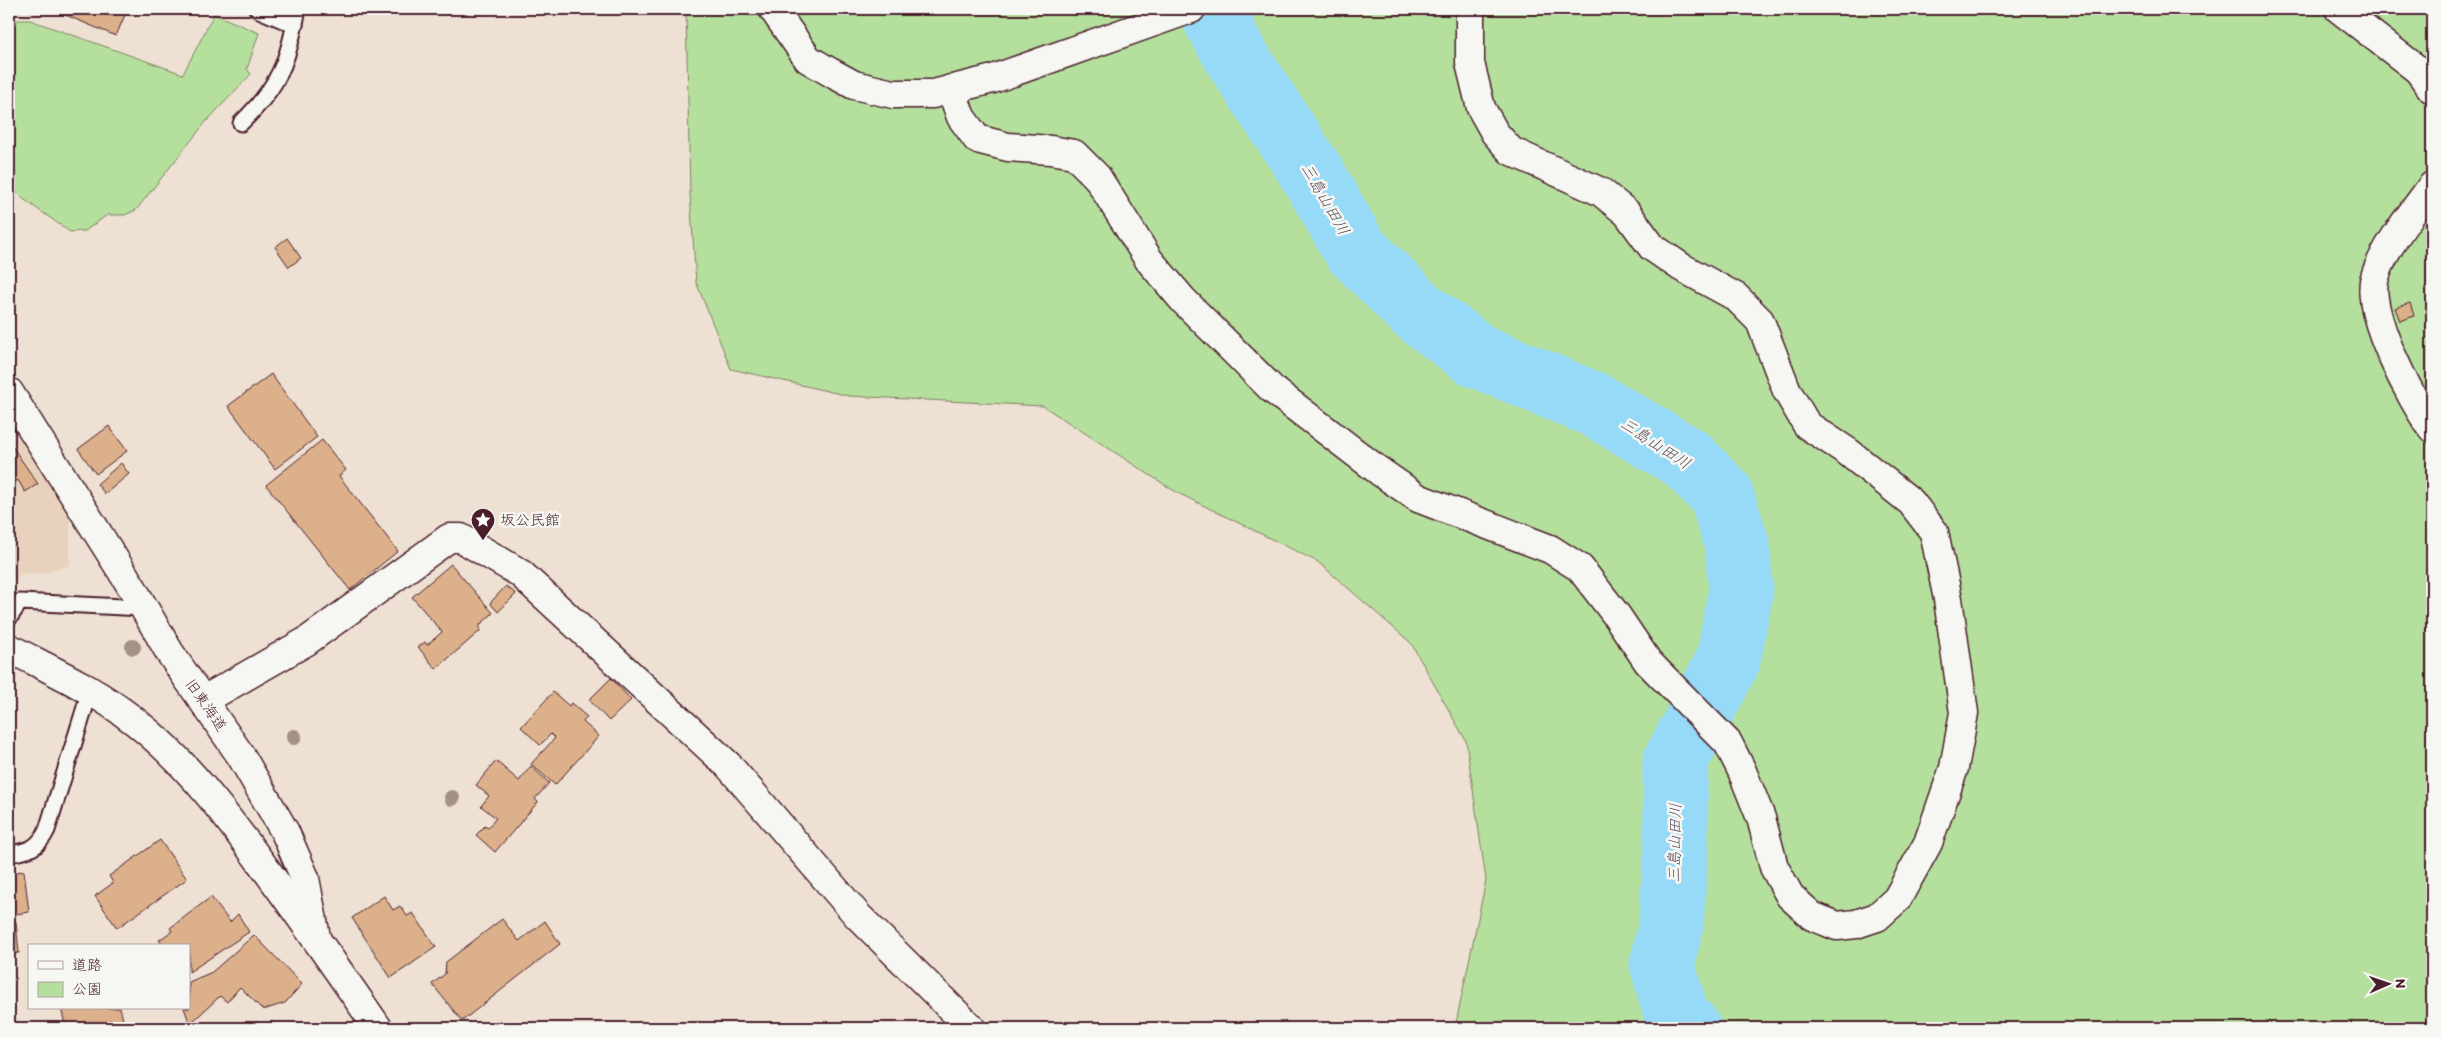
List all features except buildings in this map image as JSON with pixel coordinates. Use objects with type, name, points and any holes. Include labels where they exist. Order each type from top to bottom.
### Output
[{"type":"street","points":[[773,9],[808,59],[854,85],[893,94],[933,94],[993,78],[1191,9]]},
{"type":"street","points":[[950,89],[961,117],[978,139],[1008,147],[1051,150],[1074,154],[1097,177],[1149,260],[1183,300],[1272,389],[1379,471],[1418,498],[1550,549],[1580,568],[1617,616],[1648,662],[1728,743],[1742,771],[1761,818],[1774,867],[1790,896],[1812,916],[1836,926],[1856,924],[1877,917],[1898,899],[1928,844],[1954,768],[1964,713],[1948,599],[1934,532],[1911,502],[1848,452],[1807,425],[1787,391],[1760,321],[1736,297],[1681,267],[1652,248],[1627,213],[1601,192],[1512,151],[1495,132],[1481,108],[1470,63],[1470,9]]},
{"type":"street","points":[[2339,9],[2418,70],[2432,89]]},
{"type":"street","points":[[2432,186],[2385,256],[2374,278],[2373,297],[2381,328],[2403,379],[2419,410],[2432,428]]},
{"type":"street","name":"旧東海道","points":[[9,392],[170,653],[241,756],[286,832],[305,878],[316,937],[378,1028]]},
{"type":"street","points":[[204,700],[307,641],[449,538],[462,538],[520,573],[728,765],[858,916],[972,1028]]},
{"type":"street","points":[[9,648],[121,711],[165,747],[215,801],[316,937]]},
{"type":"lane","points":[[258,9],[295,25]]},
{"type":"lane","points":[[242,123],[275,85],[289,50],[298,9]]},
{"type":"lane","points":[[9,618],[20,602],[144,608]]},
{"type":"lane","points":[[9,854],[35,846],[44,836],[90,692]]},
{"type":"shaded area","points":[[9,406],[70,504],[70,565],[46,573],[23,573],[9,584]]},
{"type":"green space","points":[[686,9],[2432,9],[2432,1028],[1455,1028],[1486,880],[1466,741],[1411,643],[1318,562],[1176,492],[1043,406],[849,396],[731,369],[696,282],[690,194]]},
{"type":"green space","points":[[214,14],[259,33],[247,69],[251,74],[205,123],[136,210],[125,215],[107,215],[85,231],[70,232],[22,198],[9,185],[9,26],[17,20],[30,20],[183,74]]},
{"type":"waterway","name":"三島山田川","points":[[1210,9],[1237,58],[1313,175],[1355,249],[1416,310],[1476,355],[1595,405],[1686,458],[1721,494],[1737,544],[1741,590],[1728,661],[1675,762],[1676,849],[1671,924],[1662,964],[1677,1017],[1688,1028]]},
{"type":"place","name":"坂公民館","points":[[483,541]]}]
